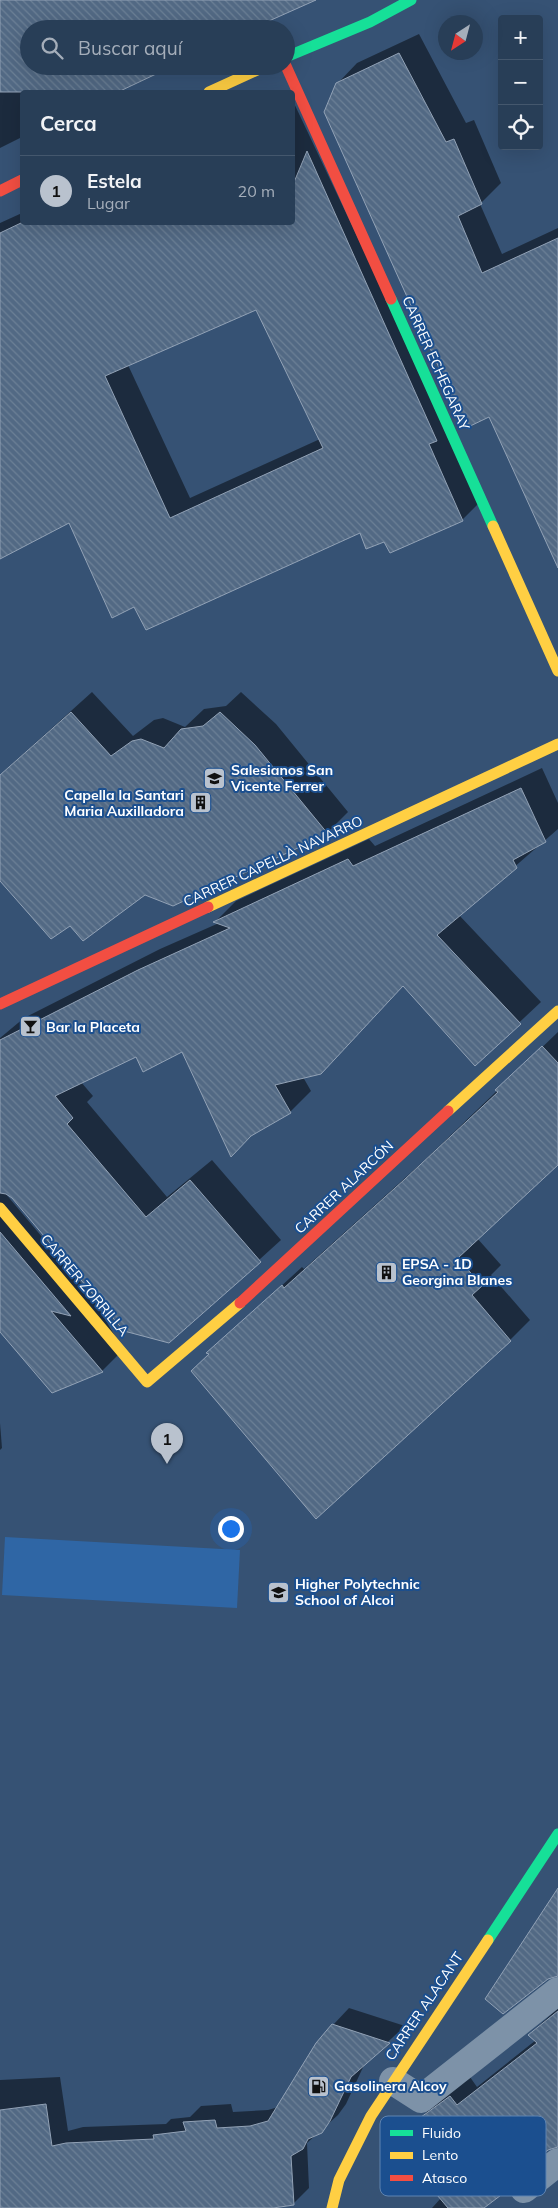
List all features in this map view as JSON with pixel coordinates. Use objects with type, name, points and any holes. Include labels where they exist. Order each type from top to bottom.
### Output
[{"type":"street","points":[[295,53],[370,22],[411,0]]},
{"type":"street","points":[[213,90],[246,75]]},
{"type":"street","name":"CARRER ECHEGARAY","points":[[290,75],[558,671]]},
{"type":"street","points":[[0,191],[20,181]]},
{"type":"street","name":"CARRER CAPELLÀ NAVARRO","points":[[0,1004],[558,744]]},
{"type":"street","name":"CARRER ALARCÓN","points":[[147,1382],[221,1320],[558,1011]]},
{"type":"street","name":"CARRER ZORRILLA","points":[[0,1208],[147,1382]]},
{"type":"street","name":"CARRER ALACANT","points":[[331,2207],[339,2180],[353,2150],[393,2081],[558,1834]]},
{"type":"street","points":[[393,2081],[422,2099],[558,1991]]},
{"type":"street","points":[[546,2172],[558,2162]]},
{"type":"shaded area","points":[[5,1537],[240,1550],[237,1608],[2,1595]]},
{"type":"building","points":[[0,0],[316,0],[271,20],[20,20],[20,75],[154,75],[122,90],[20,90],[20,92],[0,92]]},
{"type":"building","points":[[399,53],[446,142],[454,139],[482,204],[458,216],[482,273],[558,238],[558,568],[489,417],[466,428],[324,112],[336,83]]},
{"type":"building","points":[[307,151],[437,441],[429,444],[463,521],[390,553],[384,542],[366,549],[360,533],[146,630],[134,607],[112,618],[69,523],[0,559],[0,233],[20,223],[20,225],[295,225],[295,180]],"holes":[[[256,310],[323,448],[170,518],[105,376]]]},
{"type":"building","name":"Capella la Santari Maria Auxilladora","points":[[71,712],[111,756],[132,741],[141,739],[164,748],[181,729],[203,726],[220,712],[255,745],[328,834],[173,906],[145,895],[83,941],[70,926],[51,939],[0,881],[0,775]]},
{"type":"building","points":[[521,788],[546,842],[513,860],[517,868],[437,935],[521,1024],[475,1066],[403,986],[321,1074],[275,1085],[291,1113],[251,1136],[231,1157],[182,1052],[143,1072],[136,1057],[55,1096],[73,1118],[67,1124],[146,1217],[190,1180],[261,1262],[169,1343],[124,1331],[12,1198],[0,1193],[0,1040],[138,970],[230,928],[213,922],[348,859],[353,866]]},
{"type":"building","name":"EPSA - 1D Georgina Blanes","points":[[542,1046],[558,1063],[558,1165],[458,1258],[482,1286],[472,1295],[511,1341],[316,1519],[191,1371],[209,1354],[206,1353],[282,1285],[284,1288],[405,1179],[498,1092],[495,1090]]},
{"type":"building","points":[[0,1232],[71,1316],[51,1311],[103,1372],[52,1393],[0,1332]]},
{"type":"building","points":[[558,1888],[558,1976],[548,1979],[503,2014],[485,1999]]},
{"type":"building","points":[[558,2011],[558,2147],[546,2152],[546,2116],[422,2116],[450,2096],[457,2105],[537,2043],[528,2035]]},
{"type":"building","points":[[332,2024],[390,2043],[351,2077],[330,2121],[322,2133],[308,2139],[303,2149],[291,2156],[294,2205],[273,2208],[0,2208],[0,2110],[46,2104],[52,2146],[66,2143],[154,2139],[153,2135],[186,2131],[183,2122],[215,2120],[217,2128],[250,2126],[268,2121],[316,2043]]},
{"type":"building","points":[[438,2196],[500,2196],[484,2208],[448,2208]]},
{"type":"traffic: fast","points":[[295,53],[370,22],[411,0]]},
{"type":"traffic: fast","points":[[391,299],[493,526]]},
{"type":"traffic: fast","points":[[488,1940],[558,1834]]},
{"type":"traffic: slow","points":[[213,90],[246,75]]},
{"type":"traffic: slow","points":[[493,526],[558,671]]},
{"type":"traffic: slow","points":[[208,907],[558,744]]},
{"type":"traffic: slow","points":[[448,1111],[558,1011]]},
{"type":"traffic: slow","points":[[0,1208],[147,1382],[240,1303]]},
{"type":"traffic: slow","points":[[332,2208],[339,2180],[371,2116],[488,1940]]},
{"type":"traffic: jam","points":[[290,75],[391,299]]},
{"type":"traffic: jam","points":[[0,191],[20,181]]},
{"type":"traffic: jam","points":[[0,1004],[208,907]]},
{"type":"traffic: jam","points":[[240,1303],[448,1111]]},
{"type":"place","name":"Salesianos San Vicente Ferrer","points":[[215,778]]},
{"type":"place","name":"Capella la Santari Maria Auxilladora","points":[[200,803]]},
{"type":"place","name":"Bar la Placeta","points":[[30,1027]]},
{"type":"place","name":"EPSA - 1D Georgina Blanes","points":[[386,1272]]},
{"type":"place","name":"Estela","points":[[167,1464]]},
{"type":"place","name":"Higher Polytechnic School of Alcoi","points":[[279,1592]]},
{"type":"place","name":"Gasolinera Alcoy","points":[[318,2086]]}]
